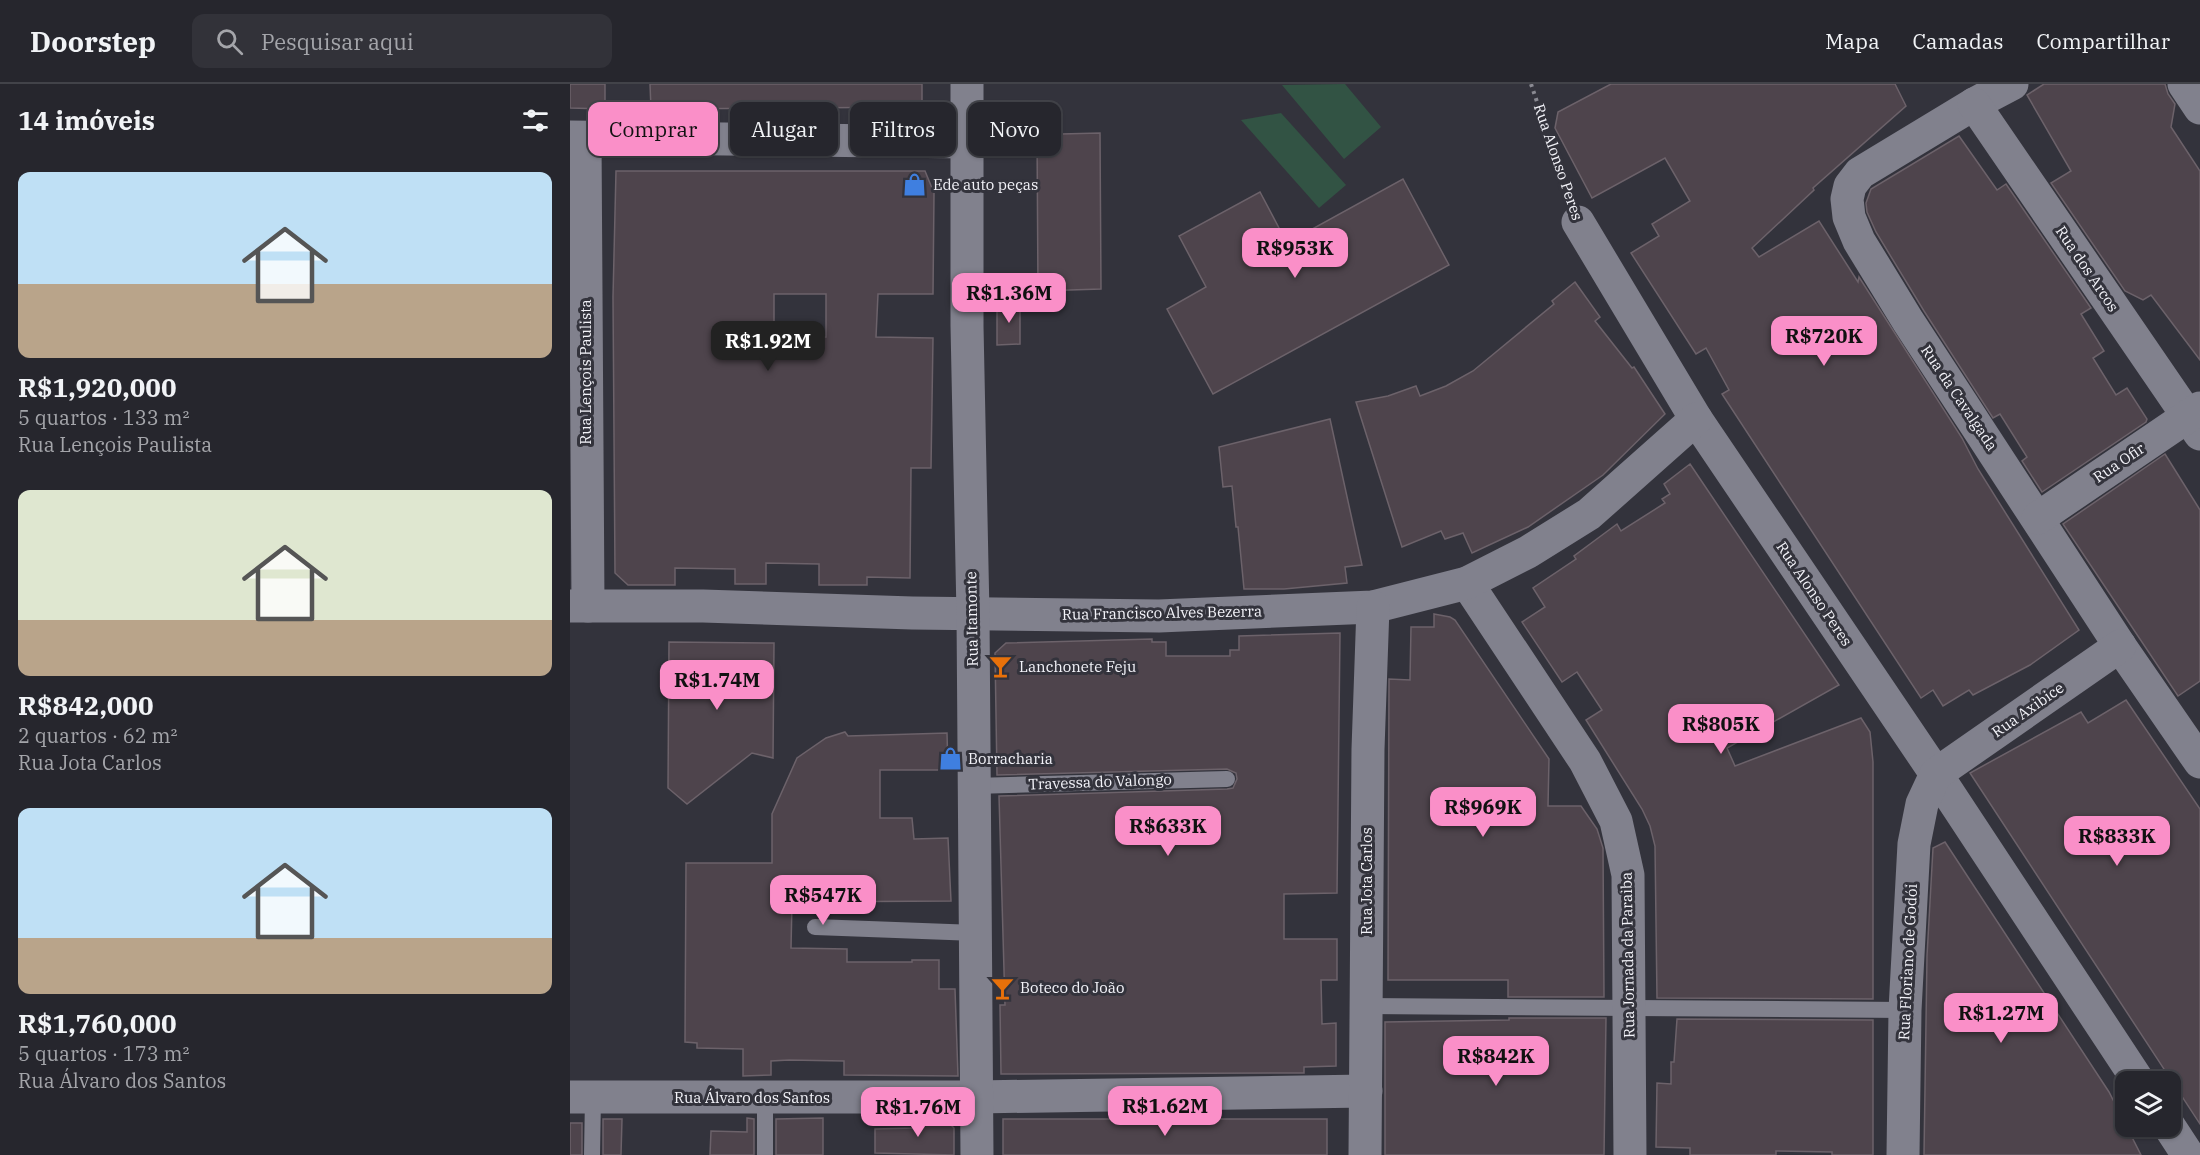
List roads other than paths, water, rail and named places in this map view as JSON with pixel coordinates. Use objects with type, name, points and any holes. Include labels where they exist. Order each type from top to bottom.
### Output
[{"type":"street","name":"Rua Itamonte","points":[[967,84],[967,326],[973,614],[977,1155]]},
{"type":"street","name":"Rua da Cavalgada","points":[[2012,84],[1974,104],[1860,173],[1850,186],[1846,199],[1849,217],[1859,241],[1908,321],[2120,646],[2200,762]]},
{"type":"street","points":[[2184,84],[2200,108]]},
{"type":"street","name":"Rua dos Arcos","points":[[1974,104],[2196,419]]},
{"type":"street","points":[[578,138],[968,142]]},
{"type":"street","name":"Rua Lençois Paulista","points":[[578,138],[579,606]]},
{"type":"street","name":"Rua Alonso Peres","points":[[1578,222],[1696,419],[1936,774],[2132,1071]]},
{"type":"street","name":"Rua Francisco Alves Bezerra","points":[[579,606],[703,606],[973,614],[1159,616],[1373,607],[1408,600],[1467,583],[1528,552],[1589,514],[1696,419]]},
{"type":"street","name":"Rua Ofir","points":[[2038,518],[2196,419]]},
{"type":"street","name":"Rua Jornada da Paraiba","points":[[1467,583],[1585,761],[1616,821],[1628,875],[1630,1155]]},
{"type":"street","name":"Rua Jota Carlos","points":[[1365,1155],[1368,749],[1373,607]]},
{"type":"street","name":"Rua Axibice","points":[[1936,774],[2120,646]]},
{"type":"street","name":"Rua Floriano de Godói","points":[[1903,1155],[1905,1010],[1914,844],[1922,804],[1936,774]]},
{"type":"street","name":"Rua Álvaro dos Santos","points":[[581,1097],[977,1097],[1365,1091]]},
{"type":"street","points":[[2176,1137],[2188,1155]]},
{"type":"lane","name":"Travessa do Valongo","points":[[974,786],[1227,779]]},
{"type":"lane","points":[[815,927],[976,933]]},
{"type":"lane","points":[[1366,1006],[1905,1010]]},
{"type":"lane","points":[[581,1097],[592,1155]]},
{"type":"lane","points":[[765,1098],[765,1155]]},
{"type":"place","name":"Ede auto peças","points":[[915,185]]},
{"type":"place","name":"Lanchonete Feju","points":[[1001,667]]},
{"type":"place","name":"Borracharia","points":[[950,759]]},
{"type":"place","name":"Boteco do João","points":[[1002,988]]}]
